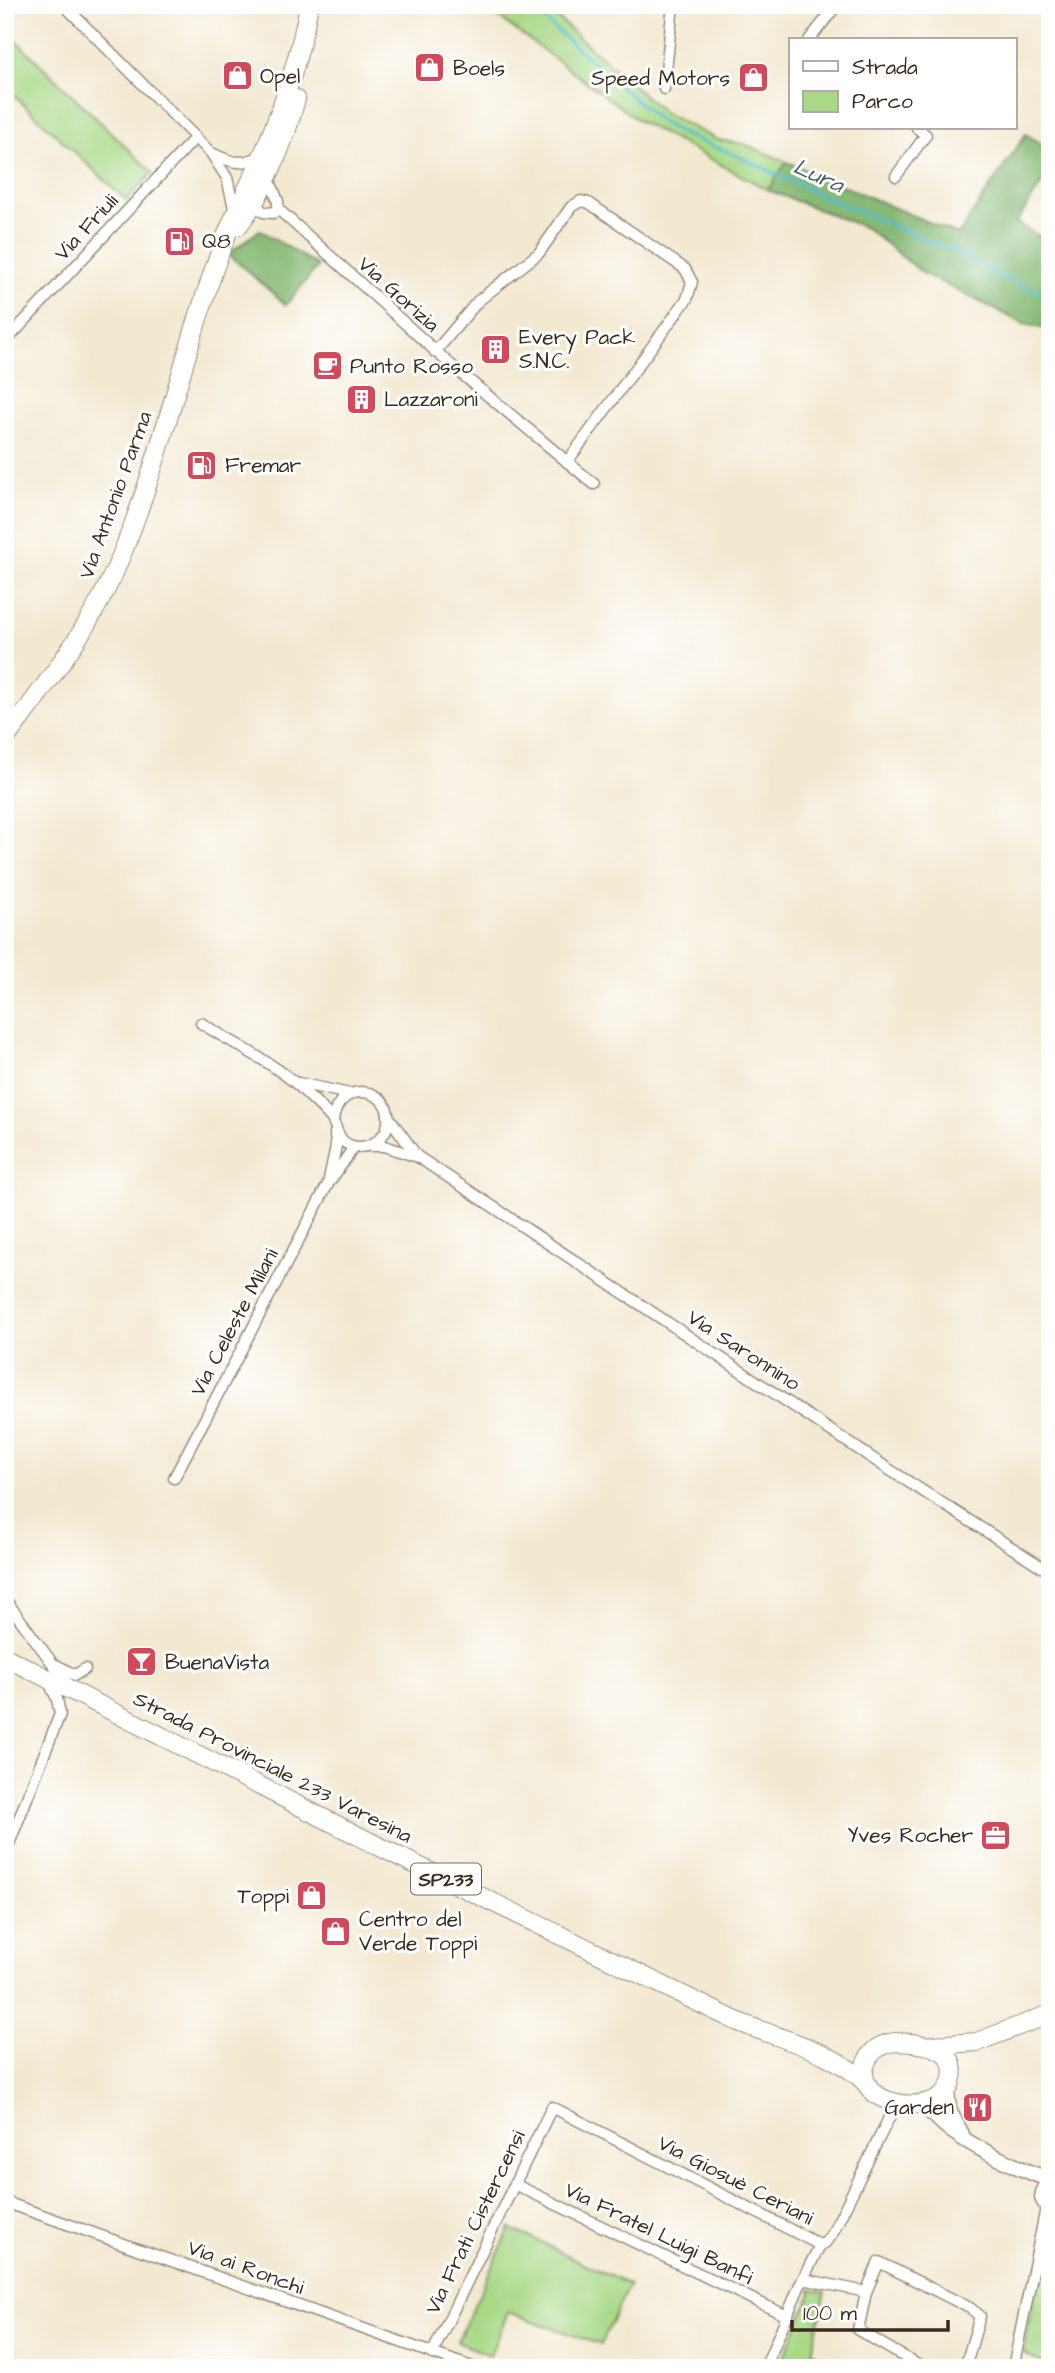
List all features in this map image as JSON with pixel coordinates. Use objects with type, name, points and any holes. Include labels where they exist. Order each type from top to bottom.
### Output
[{"type":"main road","name":"Via Antonio Parma","points":[[5,739],[76,640],[118,563],[150,478],[222,245],[282,108],[303,38],[309,5]]},
{"type":"main road","name":"Via Antonio Parma","points":[[222,245],[254,203],[291,117],[300,84],[303,38]]},
{"type":"main road","name":"Strada Provinciale 233 Varesina","points":[[5,1657],[49,1669],[72,1691],[400,1857],[734,2020],[826,2053]]},
{"type":"main road","name":"SP233","points":[[826,2053],[852,2053],[896,2042],[932,2045],[977,2042],[1050,2014]]},
{"type":"main road","name":"SP233","points":[[826,2053],[852,2069],[882,2099],[910,2103],[937,2100],[962,2054],[977,2042]]},
{"type":"main road","points":[[932,2045],[947,2057],[949,2081]]},
{"type":"main road","points":[[867,2084],[866,2063],[877,2048]]},
{"type":"street","points":[[64,5],[211,153],[227,178],[235,212]]},
{"type":"street","points":[[664,89],[673,5]]},
{"type":"street","points":[[811,38],[837,5]]},
{"type":"street","points":[[896,176],[926,135],[920,130]]},
{"type":"street","name":"Via Friuli","points":[[5,342],[195,138]]},
{"type":"street","points":[[211,153],[231,162],[241,163],[263,155],[254,185],[254,203]]},
{"type":"street","points":[[268,174],[269,184],[278,201],[278,209]]},
{"type":"street","points":[[435,352],[478,301],[539,253],[571,207],[582,201],[589,203],[685,269],[692,282],[687,299],[567,462]]},
{"type":"street","name":"Via Gorizia","points":[[254,203],[267,213],[278,209],[435,352],[594,484]]},
{"type":"street","name":"Via Saronnino","points":[[201,1023],[297,1083],[334,1125],[341,1139],[354,1147],[384,1146],[418,1157],[893,1472],[1050,1572]]},
{"type":"street","name":"Via Saronnino","points":[[297,1083],[350,1094],[370,1093],[379,1098],[418,1157]]},
{"type":"street","points":[[328,1184],[336,1146],[334,1125],[337,1105],[350,1094]]},
{"type":"street","points":[[368,1146],[380,1140],[386,1132],[388,1115]]},
{"type":"street","points":[[328,1184],[354,1147]]},
{"type":"street","name":"Via Celeste Milani","points":[[174,1478],[328,1184]]},
{"type":"street","points":[[5,1599],[49,1669],[60,1714],[5,1854]]},
{"type":"street","points":[[49,1669],[75,1675],[85,1669]]},
{"type":"street","points":[[949,2081],[949,2110],[965,2138]]},
{"type":"street","points":[[820,2245],[834,2232],[893,2111],[910,2103],[932,2111],[949,2129],[1047,2185],[1043,2204],[1048,2210],[1013,2368]]},
{"type":"street","name":"Via Giosuè Ceriani","points":[[552,2107],[820,2245],[765,2368]]},
{"type":"street","name":"Via Frati Cistercensi","points":[[432,2354],[552,2107]]},
{"type":"street","name":"Via Fratel Luigi Banfi","points":[[514,2184],[787,2316]]},
{"type":"street","name":"Via ai Ronchi","points":[[5,2202],[474,2368]]},
{"type":"street","points":[[1035,2260],[1050,2238]]},
{"type":"street","points":[[923,2368],[858,2330],[866,2292],[879,2262],[970,2308],[980,2316],[965,2368]]},
{"type":"street","points":[[803,2279],[866,2292]]},
{"type":"green space","points":[[482,5],[543,5],[664,113],[718,140],[744,144],[787,162],[768,190],[639,121]]},
{"type":"green space","points":[[5,30],[153,173],[126,200],[5,87]]},
{"type":"green space","points":[[1026,134],[1050,150],[1050,171],[1016,223],[1050,242],[1050,330],[1024,324],[924,274],[866,228],[768,190],[787,162],[958,235]]},
{"type":"green space","points":[[260,230],[318,266],[286,305],[228,254]]},
{"type":"green space","points":[[510,2228],[629,2285],[601,2345],[508,2312],[490,2355],[457,2342]]},
{"type":"green space","points":[[1050,2247],[1050,2367],[1023,2353],[1036,2284]]},
{"type":"green space","points":[[811,2289],[826,2292],[812,2352],[844,2368],[779,2368],[811,2295]]},
{"type":"waterway","name":"Lura","points":[[528,5],[661,122],[823,196],[960,254],[1002,277],[1050,294]]},
{"type":"place","name":"Boels","points":[[430,68]]},
{"type":"place","name":"Opel","points":[[237,76]]},
{"type":"place","name":"Speed Motors","points":[[753,78]]},
{"type":"place","name":"Q8","points":[[179,241]]},
{"type":"place","name":"Every Pack S.N.C.","points":[[496,349]]},
{"type":"place","name":"Punto Rosso","points":[[327,366]]},
{"type":"place","name":"Lazzaroni","points":[[361,399]]},
{"type":"place","name":"Fremar","points":[[202,465]]},
{"type":"place","name":"BuenaVista","points":[[142,1662]]},
{"type":"place","name":"Yves Rocher","points":[[996,1835]]},
{"type":"place","name":"Toppi","points":[[312,1896]]},
{"type":"place","name":"Centro del Verde Toppi","points":[[336,1931]]},
{"type":"place","name":"Garden","points":[[977,2107]]}]
